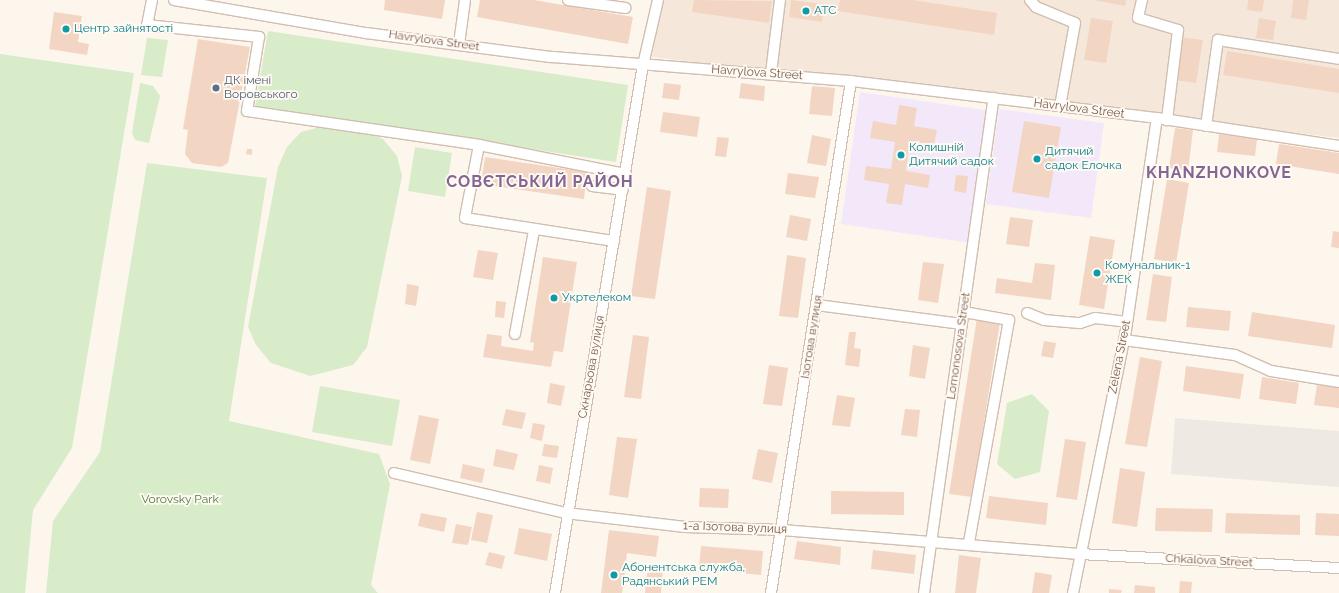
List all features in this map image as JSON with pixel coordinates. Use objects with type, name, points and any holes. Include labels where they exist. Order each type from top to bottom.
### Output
[{"type":"street","points":[[152,0],[147,25],[259,37],[247,111],[479,145],[626,174]]},
{"type":"street","name":"Havrylova Street","points":[[174,0],[231,4],[459,44],[643,65],[771,73],[851,81],[1162,119],[1339,146]]},
{"type":"street","points":[[459,44],[465,0]]},
{"type":"street","points":[[568,0],[625,8]]},
{"type":"street","name":"Скнарьова вулиця","points":[[555,593],[566,512],[626,174],[643,65],[658,0]]},
{"type":"street","points":[[771,73],[780,0]]},
{"type":"street","points":[[1030,0],[1036,7],[1075,23],[1060,106]]},
{"type":"street","name":"Zelena Street","points":[[1073,593],[1124,340],[1178,30],[1138,18],[1142,0]]},
{"type":"street","points":[[1206,126],[1218,40],[1339,59]]},
{"type":"street","name":"Ізотова вулиця","points":[[771,593],[851,81]]},
{"type":"street","name":"Lomonosova Street","points":[[924,593],[994,98]]},
{"type":"street","points":[[479,145],[465,218],[534,230],[614,241]]},
{"type":"street","points":[[592,186],[623,190]]},
{"type":"street","points":[[515,334],[534,230]]},
{"type":"street","points":[[817,305],[962,324]]},
{"type":"street","points":[[964,312],[1009,320],[969,544]]},
{"type":"street","points":[[1027,313],[1044,320],[1080,323],[1095,318],[1127,322]]},
{"type":"street","points":[[1124,340],[1235,355],[1270,372],[1339,382]]},
{"type":"street","name":"1-а Ізотова вулиця","points":[[394,473],[566,512],[685,527],[781,530],[932,540],[1080,554]]},
{"type":"street","name":"Chkalova Street","points":[[1080,554],[1339,568]]},
{"type":"shaded area","points":[[662,0],[1339,0],[1339,138],[652,57]]},
{"type":"shaded area","points":[[860,92],[991,111],[971,243],[841,224]]},
{"type":"shaded area","points":[[999,109],[1104,123],[1091,218],[986,204]]},
{"type":"shaded area","points":[[1175,418],[1339,431],[1339,487],[1171,474]]},
{"type":"green space","points":[[268,31],[628,85],[616,162],[255,107]]},
{"type":"green space","points":[[147,38],[168,40],[162,77],[141,75]]},
{"type":"green space","points":[[0,54],[134,73],[72,448],[33,510],[25,593],[0,593]]},
{"type":"green space","points":[[140,83],[153,86],[160,96],[149,143],[135,140],[132,133]]},
{"type":"green space","points":[[324,126],[367,132],[383,139],[397,156],[402,176],[367,347],[353,365],[310,376],[271,363],[256,345],[248,327],[278,167],[287,147],[301,132]]},
{"type":"green space","points":[[415,147],[452,153],[445,197],[408,191]]},
{"type":"green space","name":"Vorovsky Park","points":[[147,163],[267,178],[229,421],[379,454],[390,484],[371,585],[378,593],[46,593],[53,521],[100,452]]},
{"type":"green space","points":[[320,386],[400,400],[392,446],[312,432]]},
{"type":"green space","points":[[1032,394],[1049,411],[1040,472],[1015,479],[997,464],[1007,403]]},
{"type":"building","points":[[385,0],[445,0],[442,19],[384,10]]},
{"type":"building","points":[[480,0],[534,0],[633,17],[628,44],[477,17]]},
{"type":"building","points":[[694,0],[772,1],[769,23],[692,12]]},
{"type":"building","name":"АТС","points":[[791,0],[824,4],[822,22],[789,17]]},
{"type":"building","points":[[840,0],[913,0],[997,13],[994,35],[838,11]]},
{"type":"building","points":[[1093,0],[1126,0],[1125,6]]},
{"type":"building","points":[[1248,0],[1264,0],[1262,12],[1247,10]]},
{"type":"building","points":[[1293,0],[1309,0],[1306,20],[1291,18]]},
{"type":"building","name":"Центр зайнятості","points":[[54,12],[82,16],[78,42],[89,44],[87,55],[49,49]]},
{"type":"building","points":[[1091,18],[1113,21],[1106,63],[1084,60]]},
{"type":"building","points":[[1259,18],[1276,21],[1273,40],[1256,38]]},
{"type":"building","points":[[1180,37],[1203,40],[1196,83],[1174,80]]},
{"type":"building","name":"ДК імені Воровського","points":[[198,39],[250,47],[228,163],[221,167],[192,163],[185,154],[188,130],[183,129]]},
{"type":"building","points":[[1227,51],[1339,69],[1339,93],[1223,75]]},
{"type":"building","points":[[664,83],[681,85],[679,100],[662,98]]},
{"type":"building","points":[[741,83],[765,86],[764,101],[739,98]]},
{"type":"building","points":[[812,86],[835,88],[832,116],[809,114]]},
{"type":"building","name":"Колишній Дитячий садок","points":[[899,105],[917,108],[914,126],[937,130],[934,145],[910,141],[906,171],[930,175],[928,188],[905,184],[902,205],[886,203],[889,184],[864,180],[866,166],[891,169],[895,142],[870,138],[873,121],[896,125]]},
{"type":"building","points":[[663,112],[700,117],[697,137],[660,132]]},
{"type":"building","name":"Дитячий садок Елочка","points":[[1024,121],[1061,127],[1049,198],[1012,192]]},
{"type":"building","points":[[1175,128],[1193,130],[1188,171],[1169,168]]},
{"type":"building","points":[[1219,134],[1257,139],[1255,156],[1217,152]]},
{"type":"building","points":[[812,135],[831,139],[826,166],[807,163]]},
{"type":"building","points":[[717,137],[729,138],[726,157],[715,156]]},
{"type":"building","points":[[1279,144],[1339,153],[1339,174],[1276,164]]},
{"type":"building","points":[[247,149],[252,149],[252,155],[246,154]]},
{"type":"building","points":[[485,157],[587,172],[584,199],[481,184]]},
{"type":"building","points":[[788,173],[819,177],[815,198],[785,194]]},
{"type":"building","points":[[956,175],[968,176],[966,193],[954,191]]},
{"type":"building","points":[[1167,179],[1189,183],[1176,263],[1154,259]]},
{"type":"building","points":[[647,187],[671,191],[655,299],[631,296]]},
{"type":"building","points":[[790,215],[811,219],[807,241],[786,237]]},
{"type":"building","points":[[1010,217],[1033,220],[1029,247],[1006,244]]},
{"type":"building","points":[[1333,231],[1339,232],[1339,248],[1331,247]]},
{"type":"building","name":"Комунальник-1 ЖЕК","points":[[1090,236],[1115,240],[1104,309],[1079,305]]},
{"type":"building","points":[[478,250],[498,253],[493,280],[473,277]]},
{"type":"building","points":[[787,255],[806,258],[798,318],[779,316]]},
{"type":"building","name":"Укртелеком","points":[[543,257],[577,262],[563,352],[554,351],[551,367],[483,357],[487,334],[502,336],[501,346],[533,351],[534,343],[530,342]]},
{"type":"building","points":[[923,262],[944,264],[938,303],[918,300]]},
{"type":"building","points":[[1035,263],[1055,265],[1051,300],[995,293],[997,278],[1032,283]]},
{"type":"building","points":[[1153,274],[1172,277],[1166,322],[1146,320]]},
{"type":"building","points":[[407,284],[419,286],[416,306],[405,304]]},
{"type":"building","points":[[496,301],[506,302],[504,318],[495,317]]},
{"type":"building","points":[[1188,307],[1231,311],[1229,331],[1186,327]]},
{"type":"building","points":[[1252,312],[1335,325],[1332,348],[1248,336]]},
{"type":"building","points":[[977,318],[1000,322],[972,497],[949,494]]},
{"type":"building","points":[[849,332],[856,332],[854,348],[861,349],[859,367],[845,365]]},
{"type":"building","points":[[633,335],[649,337],[641,399],[624,397]]},
{"type":"building","points":[[1044,341],[1056,343],[1053,358],[1041,356]]},
{"type":"building","points":[[913,345],[930,348],[925,379],[909,376]]},
{"type":"building","points":[[1140,357],[1162,361],[1147,447],[1125,444]]},
{"type":"building","points":[[769,365],[788,368],[782,406],[763,404]]},
{"type":"building","points":[[1186,366],[1244,374],[1240,399],[1183,391]]},
{"type":"building","points":[[1262,377],[1299,383],[1296,404],[1259,399]]},
{"type":"building","points":[[550,383],[565,386],[561,406],[547,403]]},
{"type":"building","points":[[1317,385],[1339,387],[1339,408],[1314,405]]},
{"type":"building","points":[[837,395],[855,398],[850,427],[832,425]]},
{"type":"building","points":[[506,409],[526,413],[522,429],[502,425]]},
{"type":"building","points":[[905,409],[920,410],[917,437],[901,435]]},
{"type":"building","points":[[419,415],[439,419],[430,464],[410,460]]},
{"type":"building","points":[[533,423],[545,425],[542,441],[530,438]]},
{"type":"building","points":[[617,437],[637,439],[628,498],[609,495]]},
{"type":"building","points":[[1065,439],[1086,442],[1077,500],[1056,497]]},
{"type":"building","points":[[544,444],[559,446],[557,458],[542,456]]},
{"type":"building","points":[[496,449],[518,454],[514,470],[493,466]]},
{"type":"building","points":[[758,449],[778,453],[772,483],[752,479]]},
{"type":"building","points":[[463,464],[485,469],[482,483],[460,478]]},
{"type":"building","points":[[539,465],[553,468],[550,484],[536,481]]},
{"type":"building","points":[[1120,468],[1145,472],[1137,527],[1112,523]]},
{"type":"building","points":[[700,488],[729,489],[728,508],[699,507]]},
{"type":"building","points":[[831,491],[904,492],[904,515],[831,514]]},
{"type":"building","points":[[989,496],[1048,503],[1046,525],[986,518]]},
{"type":"building","points":[[1156,508],[1213,509],[1212,532],[1155,531]]},
{"type":"building","points":[[477,512],[493,515],[487,543],[471,540]]},
{"type":"building","points":[[421,513],[447,518],[444,532],[418,526]]},
{"type":"building","points":[[1226,513],[1300,515],[1300,535],[1225,533]]},
{"type":"building","points":[[1316,513],[1339,514],[1339,536],[1315,535]]},
{"type":"building","points":[[456,524],[472,527],[468,545],[452,543]]},
{"type":"building","points":[[519,528],[552,534],[547,561],[514,554]]},
{"type":"building","name":"Абонентська служба, Радянський РЕМ","points":[[609,530],[659,536],[656,557],[627,553],[622,593],[601,593]]},
{"type":"building","points":[[797,541],[841,547],[840,565],[794,559]]},
{"type":"building","points":[[701,546],[763,551],[761,575],[699,569]]},
{"type":"building","points":[[873,550],[916,555],[914,574],[871,569]]},
{"type":"building","points":[[489,552],[505,556],[502,569],[485,565]]},
{"type":"building","points":[[959,555],[981,558],[976,593],[955,593]]},
{"type":"building","points":[[648,565],[663,567],[661,593],[645,593]]},
{"type":"building","points":[[1035,572],[1052,575],[1049,593],[1032,593]]},
{"type":"building","points":[[1180,581],[1192,582],[1191,593],[1179,593]]},
{"type":"building","points":[[1135,585],[1155,587],[1155,593],[1134,593]]},
{"type":"building","points":[[1109,589],[1122,590],[1121,593],[1109,593]]},
{"type":"place","name":"АТС","points":[[806,11]]},
{"type":"place","name":"Центр зайнятості","points":[[66,29]]},
{"type":"place","name":"ДК імені Воровського","points":[[216,88]]},
{"type":"place","name":"Колишній Дитячий садок","points":[[901,155]]},
{"type":"place","name":"Дитячий садок Елочка","points":[[1037,159]]},
{"type":"place","name":"Комунальник-1 ЖЕК","points":[[1097,273]]},
{"type":"place","name":"Укртелеком","points":[[554,298]]},
{"type":"place","name":"Абонентська служба, Радянський РЕМ","points":[[614,575]]},
{"type":"district","name":"KHANZHONKOVE","points":[[1219,173]]},
{"type":"district","name":"СОВЄТСЬКИЙ РАЙОН","points":[[540,182]]}]
